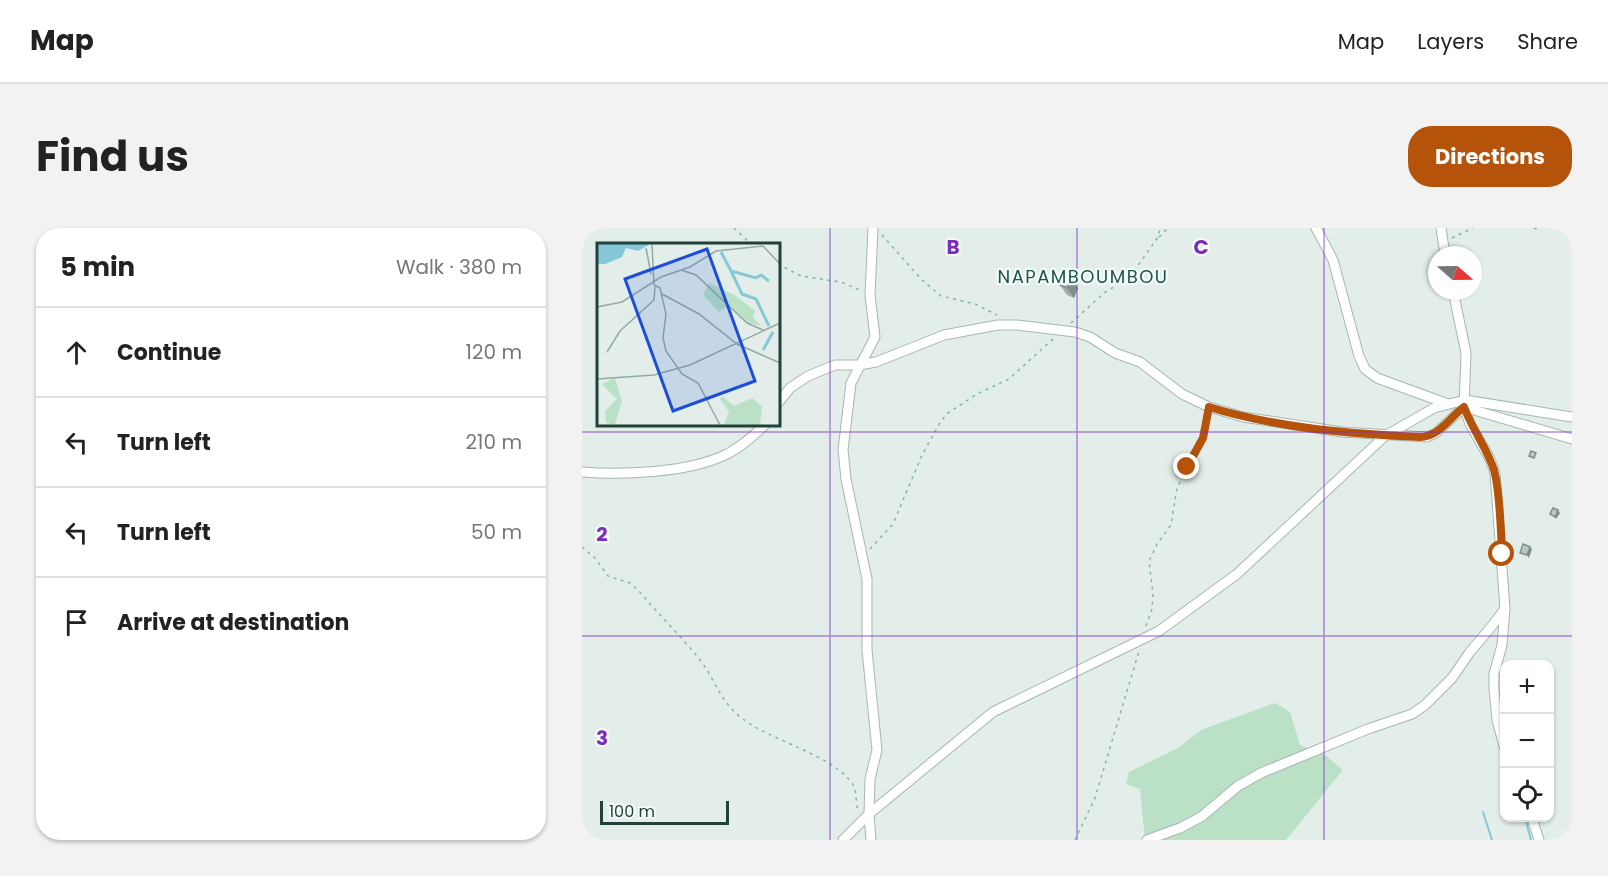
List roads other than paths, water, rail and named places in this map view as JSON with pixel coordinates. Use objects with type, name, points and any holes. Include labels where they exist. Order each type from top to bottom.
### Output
[{"type":"street","points":[[871,840],[870,779],[877,750],[867,650],[867,579],[846,479],[843,450],[851,383],[875,337],[870,295],[873,228]]},
{"type":"street","points":[[1316,228],[1333,260],[1359,356],[1365,369],[1377,378],[1448,404]]},
{"type":"street","points":[[1441,228],[1444,246]]},
{"type":"street","points":[[1455,300],[1466,353],[1464,403],[1470,424],[1490,459],[1495,473],[1505,609],[1502,645],[1494,674],[1497,720],[1500,731]]},
{"type":"street","points":[[780,400],[790,388],[808,376],[836,365],[876,362],[944,335],[998,325],[1017,325],[1063,330],[1090,337],[1115,352],[1140,362],[1182,394],[1209,407],[1243,417],[1342,432],[1427,437],[1436,433],[1464,403]]},
{"type":"street","points":[[1464,403],[1572,439]]},
{"type":"street","points":[[843,840],[869,814],[993,712],[1159,631],[1237,574],[1385,436],[1434,408],[1448,404],[1464,403],[1572,417]]},
{"type":"street","points":[[582,472],[614,475],[708,462],[727,454],[763,426]]},
{"type":"street","points":[[1147,840],[1180,828],[1201,817],[1238,786],[1261,772],[1412,714],[1425,705],[1452,678],[1505,609]]},
{"type":"street","points":[[1533,822],[1539,840]]},
{"type":"waterway","points":[[1483,812],[1492,840]]},
{"type":"waterway","points":[[1526,822],[1531,840]]},
{"type":"district","name":"NAPAMBOUMBOU","points":[[1083,276]]}]
